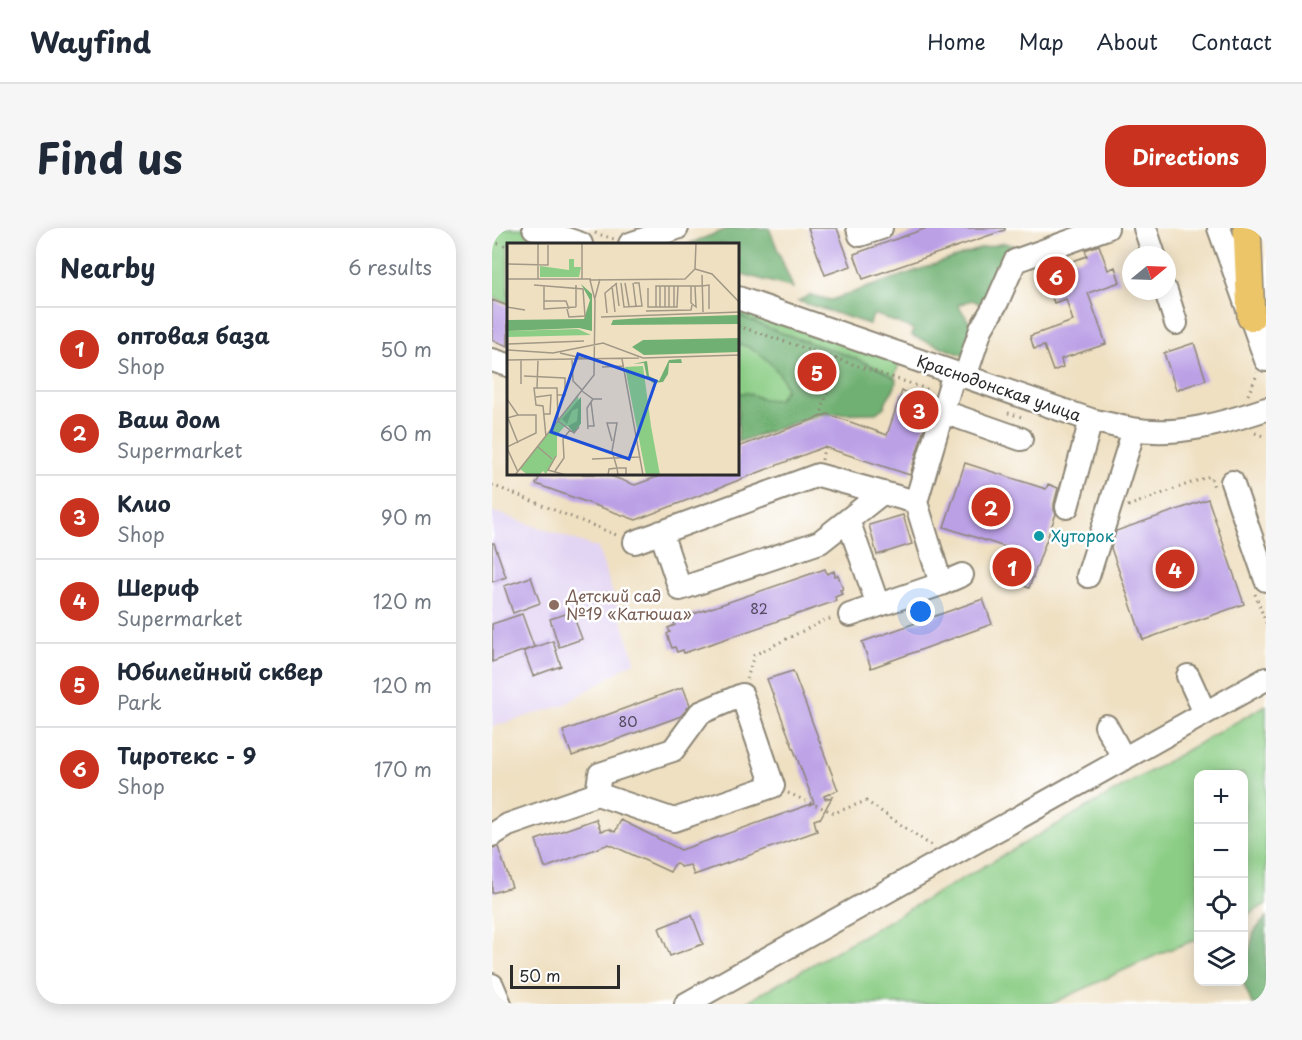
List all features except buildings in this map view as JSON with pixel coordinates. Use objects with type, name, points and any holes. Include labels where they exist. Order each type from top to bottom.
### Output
[{"type":"main road","points":[[1247,228],[1251,317]]},
{"type":"main road","points":[[1250,273],[1266,232]]},
{"type":"street","points":[[534,228],[586,238]]},
{"type":"street","points":[[624,243],[677,228]]},
{"type":"street","points":[[858,228],[860,235],[881,228]]},
{"type":"street","points":[[941,584],[916,502],[944,412],[981,329],[997,302],[1015,261],[1107,228]]},
{"type":"street","points":[[1145,228],[1151,246]]},
{"type":"street","points":[[1219,228],[1266,360]]},
{"type":"street","name":"Краснодонская улица","points":[[740,299],[1091,420],[1134,430],[1177,431],[1231,421],[1266,409]]},
{"type":"street","points":[[1169,300],[1176,323]]},
{"type":"street","points":[[492,360],[507,365]]},
{"type":"street","points":[[944,412],[1021,439]]},
{"type":"street","points":[[1067,507],[1091,420]]},
{"type":"street","points":[[1088,576],[1134,430]]},
{"type":"street","points":[[635,542],[818,475],[916,502]]},
{"type":"street","points":[[1223,484],[1260,586]]},
{"type":"street","points":[[661,532],[680,589],[820,542],[882,493]]},
{"type":"street","points":[[848,520],[878,605]]},
{"type":"street","points":[[850,615],[962,575]]},
{"type":"street","points":[[1188,676],[1205,713]]},
{"type":"street","points":[[686,1004],[1266,679]]},
{"type":"street","points":[[492,836],[508,825],[597,794],[674,820],[772,786],[742,695],[700,713],[673,750],[600,774],[597,794]]},
{"type":"street","points":[[1106,726],[1124,759]]},
{"type":"street","points":[[492,985],[500,1004]]},
{"type":"path","points":[[586,238],[624,243]]},
{"type":"path","points":[[492,241],[507,247]]},
{"type":"path","points":[[822,417],[837,358]]},
{"type":"path","points":[[1253,433],[1266,436]]},
{"type":"path","points":[[1108,514],[1210,476],[1223,484]]},
{"type":"path","points":[[492,486],[635,542]]},
{"type":"path","points":[[1260,586],[1266,623]]},
{"type":"path","points":[[742,695],[754,655],[825,620],[850,615]]},
{"type":"path","points":[[772,786],[834,813],[866,801],[948,857]]},
{"type":"shaded area","name":"Детский сад №19 «Катюша»","points":[[492,511],[598,548],[635,661],[564,705],[492,727]]},
{"type":"green space","points":[[492,228],[534,228],[578,243],[507,243],[507,303],[492,297]]},
{"type":"green space","points":[[730,228],[769,228],[793,288],[740,274],[740,243],[691,243]]},
{"type":"green space","points":[[1004,243],[1016,246],[1015,261],[983,305],[972,300],[958,305],[971,325],[965,356],[912,336],[913,329],[874,314],[869,324],[798,301],[810,295],[831,300],[982,248]]},
{"type":"green space","points":[[740,299],[902,355],[890,390],[740,441]]},
{"type":"green space","points":[[740,316],[872,365],[896,379],[895,387],[884,407],[876,413],[821,414],[740,441],[740,393],[778,400],[786,389],[777,370],[767,360],[740,344]]},
{"type":"green space","points":[[1266,705],[1266,904],[1248,915],[1248,770],[1194,770],[1194,940],[1163,952],[1051,1004],[743,1004]]},
{"type":"green space","points":[[1266,917],[1266,1004],[1252,1004],[1245,986],[1248,986],[1248,956],[1254,932]]},
{"type":"place","name":"Тиротекс - 9","points":[[1056,276]]},
{"type":"place","name":"Юбилейный сквер","points":[[817,372]]},
{"type":"place","name":"Клио","points":[[919,410]]},
{"type":"place","name":"Ваш дом","points":[[991,507]]},
{"type":"place","name":"Хуторок","points":[[1039,536]]},
{"type":"place","name":"оптовая база","points":[[1012,567]]},
{"type":"place","name":"Шериф","points":[[1175,569]]},
{"type":"place","name":"Детский сад №19 «Катюша»","points":[[554,605]]}]
